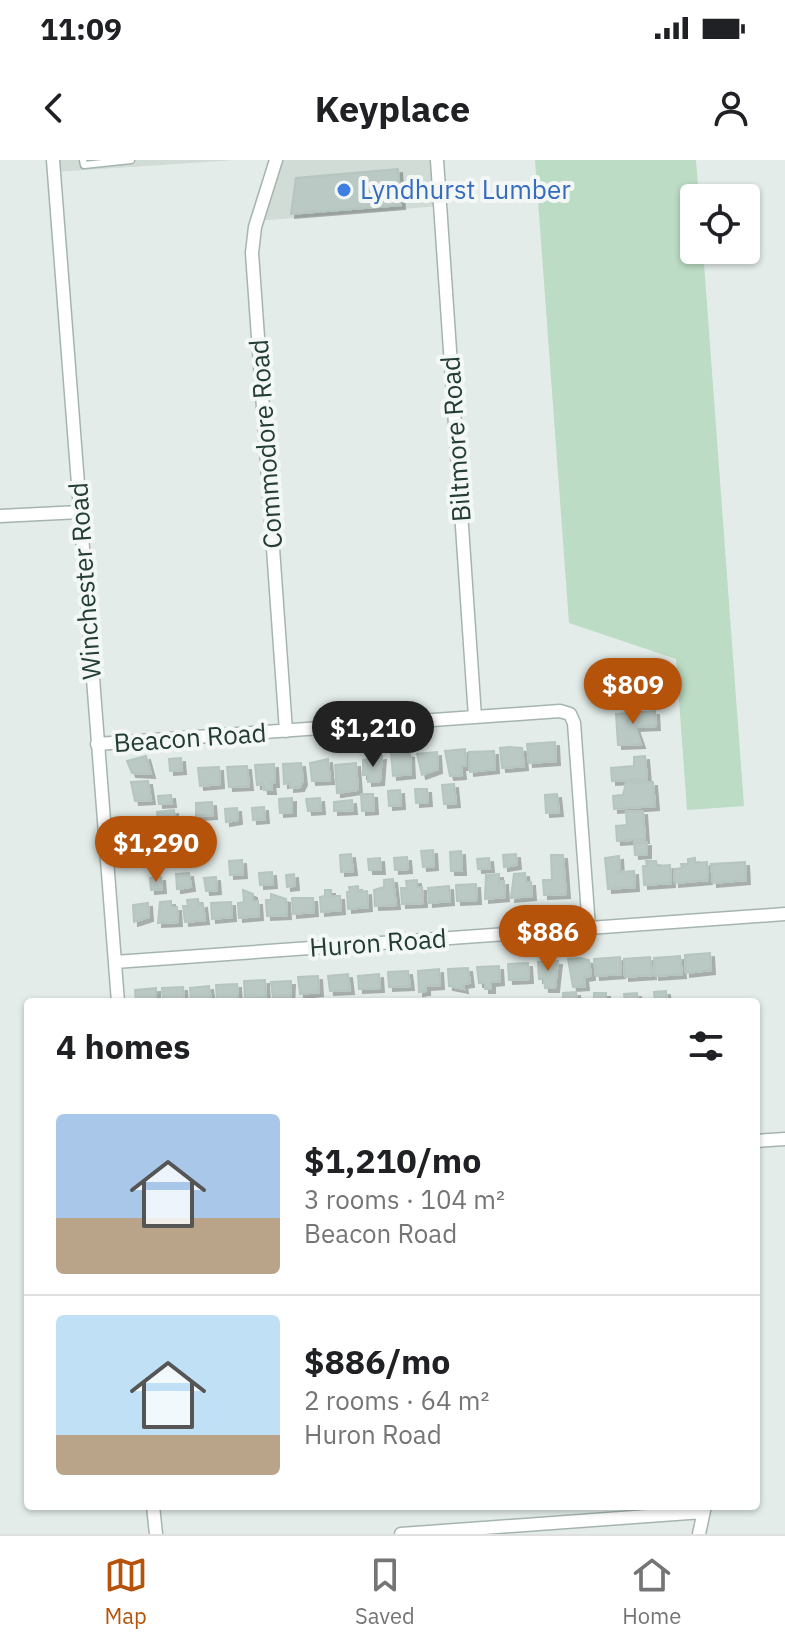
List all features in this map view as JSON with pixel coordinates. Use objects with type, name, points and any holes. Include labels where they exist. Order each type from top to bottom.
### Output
[{"type":"street","name":"Winchester Road","points":[[53,160],[118,998]]},
{"type":"street","name":"Commodore Road","points":[[276,160],[255,227],[252,253],[286,731]]},
{"type":"street","name":"Biltmore Road","points":[[437,160],[475,717]]},
{"type":"street","points":[[0,516],[80,512]]},
{"type":"street","name":"Beacon Road","points":[[97,744],[560,711],[570,714],[574,723],[589,928]]},
{"type":"street","name":"Huron Road","points":[[115,962],[785,914]]},
{"type":"street","points":[[760,1141],[785,1139]]},
{"type":"street","points":[[153,1510],[156,1534]]},
{"type":"street","points":[[401,1534],[692,1510]]},
{"type":"street","points":[[699,1534],[704,1510]]},
{"type":"lane","points":[[83,160],[84,165],[131,160]]},
{"type":"shaded area","points":[[53,160],[237,160],[54,172]]},
{"type":"shaded area","points":[[276,160],[437,160],[440,206],[257,221]]},
{"type":"green space","points":[[535,160],[696,160],[698,184],[680,184],[680,264],[704,264],[744,806],[687,810],[676,659],[569,623]]},
{"type":"building","points":[[398,169],[401,205],[291,214],[296,178]]},
{"type":"building","points":[[630,666],[631,686],[652,684],[653,697],[615,700],[610,667]]},
{"type":"building","points":[[655,711],[656,726],[635,727],[641,744],[618,745],[616,714]]},
{"type":"building","points":[[555,742],[556,761],[529,763],[527,744]]},
{"type":"building","points":[[500,748],[522,748],[524,766],[502,768]]},
{"type":"building","points":[[465,749],[466,766],[461,766],[462,775],[450,776],[445,751]]},
{"type":"building","points":[[494,751],[495,769],[470,772],[469,752]]},
{"type":"building","points":[[391,752],[410,754],[411,774],[393,776]]},
{"type":"building","points":[[437,752],[438,769],[422,775],[417,754]]},
{"type":"building","points":[[146,756],[151,774],[132,773],[127,761]]},
{"type":"building","points":[[382,756],[380,781],[368,782],[368,775],[363,775],[363,760]]},
{"type":"building","points":[[645,756],[647,779],[612,781],[611,768],[634,766],[634,757]]},
{"type":"building","points":[[181,758],[182,770],[170,771],[169,759]]},
{"type":"building","points":[[328,759],[330,780],[312,781],[310,763]]},
{"type":"building","points":[[301,763],[303,781],[300,787],[290,788],[290,783],[284,784],[283,764]]},
{"type":"building","points":[[356,763],[358,790],[337,793],[335,765]]},
{"type":"building","points":[[274,764],[275,783],[271,783],[272,790],[264,790],[263,784],[257,785],[255,765]]},
{"type":"building","points":[[247,766],[249,786],[229,787],[227,767]]},
{"type":"building","points":[[219,767],[220,784],[200,786],[198,768]]},
{"type":"building","points":[[148,781],[151,800],[135,801],[131,782]]},
{"type":"building","points":[[653,782],[655,806],[614,809],[613,796],[623,795],[626,783]]},
{"type":"building","points":[[454,784],[456,803],[444,804],[442,785]]},
{"type":"building","points":[[415,789],[427,789],[428,802],[416,803]]},
{"type":"building","points":[[400,790],[401,805],[389,806],[388,791]]},
{"type":"building","points":[[361,794],[373,794],[374,810],[362,811]]},
{"type":"building","points":[[557,794],[559,812],[546,813],[545,795]]},
{"type":"building","points":[[171,795],[172,803],[159,804],[158,796]]},
{"type":"building","points":[[292,798],[292,812],[280,813],[279,799]]},
{"type":"building","points":[[320,798],[321,810],[308,811],[306,799]]},
{"type":"building","points":[[352,800],[353,810],[334,811],[334,802]]},
{"type":"building","points":[[212,802],[213,815],[196,816],[196,803]]},
{"type":"building","points":[[264,807],[265,819],[253,820],[252,808]]},
{"type":"building","points":[[237,808],[238,820],[226,822],[225,809]]},
{"type":"building","points":[[174,810],[176,827],[159,828],[157,812]]},
{"type":"building","points":[[643,811],[645,839],[617,841],[616,826],[627,825],[626,812]]},
{"type":"building","points":[[152,828],[153,843],[131,844],[130,829]]},
{"type":"building","points":[[181,831],[182,839],[173,840],[172,832]]},
{"type":"building","points":[[647,842],[647,854],[635,855],[634,843]]},
{"type":"building","points":[[433,850],[434,866],[423,867],[421,851]]},
{"type":"building","points":[[461,851],[462,871],[451,871],[450,852]]},
{"type":"building","points":[[351,854],[353,871],[341,872],[340,855]]},
{"type":"building","points":[[516,854],[517,865],[504,867],[503,855]]},
{"type":"building","points":[[551,855],[563,855],[566,894],[544,895],[543,880],[552,880]]},
{"type":"building","points":[[619,856],[620,872],[634,871],[635,887],[608,889],[605,858]]},
{"type":"building","points":[[407,857],[408,869],[395,870],[394,858]]},
{"type":"building","points":[[380,858],[381,870],[369,870],[368,859]]},
{"type":"building","points":[[489,858],[490,868],[478,869],[477,859]]},
{"type":"building","points":[[695,858],[695,863],[707,862],[708,880],[675,883],[674,869],[682,868],[681,864],[688,864],[688,859]]},
{"type":"building","points":[[242,860],[243,874],[230,875],[229,861]]},
{"type":"building","points":[[646,861],[656,861],[657,866],[670,865],[671,883],[644,885],[643,866],[647,866]]},
{"type":"building","points":[[745,862],[746,880],[713,883],[711,864]]},
{"type":"building","points":[[272,872],[273,884],[260,885],[259,873]]},
{"type":"building","points":[[189,873],[191,887],[177,889],[176,874]]},
{"type":"building","points":[[525,873],[526,882],[531,882],[532,896],[511,898],[514,874]]},
{"type":"building","points":[[294,874],[295,886],[287,887],[286,875]]},
{"type":"building","points":[[499,874],[499,882],[504,881],[505,897],[485,899],[486,875]]},
{"type":"building","points":[[161,877],[162,889],[151,890],[150,878]]},
{"type":"building","points":[[216,877],[217,890],[206,891],[204,878]]},
{"type":"building","points":[[393,879],[396,905],[375,906],[374,890],[384,887],[384,880]]},
{"type":"building","points":[[417,880],[417,887],[422,887],[423,903],[402,904],[401,888],[407,888],[406,881]]},
{"type":"building","points":[[476,884],[477,900],[457,901],[456,885]]},
{"type":"building","points":[[358,886],[358,892],[367,891],[368,907],[348,909],[349,887]]},
{"type":"building","points":[[449,886],[450,901],[429,903],[428,888]]},
{"type":"building","points":[[243,890],[253,894],[253,901],[258,901],[259,916],[239,918],[238,903],[244,902]]},
{"type":"building","points":[[325,890],[331,890],[331,896],[340,896],[341,910],[321,912],[320,897],[325,896]]},
{"type":"building","points":[[271,894],[286,899],[287,915],[267,916],[266,900],[271,900]]},
{"type":"building","points":[[292,898],[313,898],[314,912],[293,914]]},
{"type":"building","points":[[198,899],[199,905],[203,904],[205,920],[185,922],[183,906],[188,906],[187,900]]},
{"type":"building","points":[[171,901],[171,907],[177,907],[178,922],[158,923],[160,902]]},
{"type":"building","points":[[231,902],[232,917],[212,919],[211,903]]},
{"type":"building","points":[[148,903],[149,917],[134,922],[133,905]]},
{"type":"building","points":[[710,953],[711,970],[686,973],[685,955]]},
{"type":"building","points":[[680,956],[682,974],[655,976],[654,958]]},
{"type":"building","points":[[620,957],[621,974],[596,976],[594,959]]},
{"type":"building","points":[[650,957],[652,975],[625,977],[624,959]]},
{"type":"building","points":[[568,959],[589,960],[591,976],[584,977],[585,986],[573,987]]},
{"type":"building","points":[[558,961],[555,988],[545,988],[544,979],[539,979],[538,962]]},
{"type":"building","points":[[528,963],[529,979],[509,980],[508,964]]},
{"type":"building","points":[[499,966],[500,981],[491,982],[491,989],[485,989],[485,983],[479,983],[477,967]]},
{"type":"building","points":[[468,968],[470,983],[463,984],[464,989],[449,986],[448,969]]},
{"type":"building","points":[[439,969],[440,985],[426,986],[426,991],[419,992],[418,971]]},
{"type":"building","points":[[408,971],[410,986],[389,987],[388,972]]},
{"type":"building","points":[[348,974],[350,990],[330,991],[328,976]]},
{"type":"building","points":[[379,974],[380,988],[359,989],[358,976]]},
{"type":"building","points":[[318,976],[319,992],[300,994],[298,977]]},
{"type":"building","points":[[265,980],[266,997],[245,998],[244,981]]},
{"type":"building","points":[[291,981],[290,998],[273,998],[271,982]]},
{"type":"building","points":[[237,984],[238,998],[217,998],[216,985]]},
{"type":"building","points":[[209,986],[211,998],[191,998],[190,988]]},
{"type":"building","points":[[183,987],[184,998],[163,998],[162,988]]},
{"type":"building","points":[[156,988],[156,998],[136,998],[135,990]]},
{"type":"building","points":[[666,991],[667,998],[655,998],[654,992]]},
{"type":"building","points":[[576,992],[577,998],[563,998],[563,993]]},
{"type":"building","points":[[594,993],[606,993],[606,998],[594,998]]},
{"type":"building","points":[[637,993],[638,998],[624,998],[624,994]]},
{"type":"place","name":"Lyndhurst Lumber","points":[[344,190]]}]
